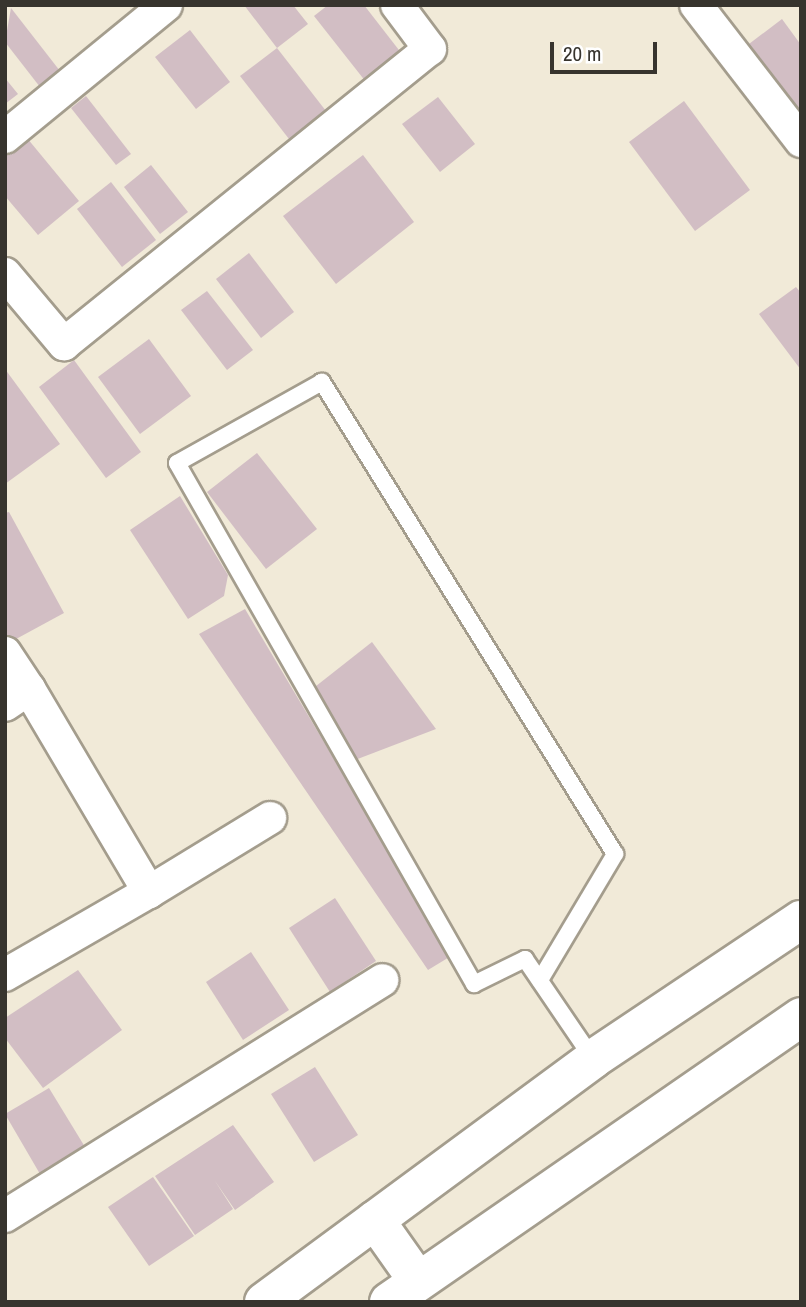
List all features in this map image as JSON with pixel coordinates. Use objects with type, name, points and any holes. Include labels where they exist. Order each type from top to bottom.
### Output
[{"type":"street","points":[[5,137],[166,5]]},
{"type":"street","points":[[5,274],[64,344],[430,49],[397,5]]},
{"type":"street","points":[[696,5],[801,141]]},
{"type":"street","points":[[5,653],[17,697],[149,892]]},
{"type":"street","points":[[5,975],[149,892],[270,817]]},
{"type":"street","points":[[264,1302],[593,1059],[801,920]]},
{"type":"street","points":[[5,1216],[382,980]]},
{"type":"street","points":[[375,1220],[403,1291],[801,1017]]},
{"type":"lane","points":[[540,981],[614,854],[322,382],[177,463],[474,984],[525,959],[593,1059]]},
{"type":"building","points":[[244,5],[293,5],[308,24],[277,48]]},
{"type":"building","points":[[328,5],[364,5],[402,54],[366,82],[314,16]]},
{"type":"building","points":[[11,8],[60,71],[40,87],[5,42]]},
{"type":"building","points":[[782,19],[801,45],[801,122],[745,47]]},
{"type":"building","points":[[190,30],[230,82],[196,109],[155,57]]},
{"type":"building","points":[[277,48],[326,111],[289,139],[240,76]]},
{"type":"building","points":[[5,78],[18,94],[5,104]]},
{"type":"building","points":[[86,96],[131,154],[116,165],[71,108]]},
{"type":"building","points":[[438,97],[475,144],[440,172],[402,124]]},
{"type":"building","points":[[684,101],[750,190],[695,231],[629,142]]},
{"type":"building","points":[[27,138],[79,201],[38,235],[5,196],[5,156]]},
{"type":"building","points":[[363,155],[414,222],[336,284],[283,216]]},
{"type":"building","points":[[151,165],[188,212],[160,234],[124,187]]},
{"type":"building","points":[[111,182],[156,240],[122,267],[77,209]]},
{"type":"building","points":[[249,253],[294,312],[261,338],[216,279]]},
{"type":"building","points":[[796,287],[801,293],[801,370],[759,314]]},
{"type":"building","points":[[207,291],[253,350],[227,370],[181,310]]},
{"type":"building","points":[[149,339],[191,396],[140,434],[98,377]]},
{"type":"building","points":[[74,360],[141,452],[106,478],[39,387]]},
{"type":"building","points":[[5,369],[60,444],[5,484]]},
{"type":"building","points":[[257,453],[317,529],[266,569],[207,492]]},
{"type":"building","points":[[180,496],[228,575],[224,596],[188,619],[130,530]]},
{"type":"building","points":[[9,512],[64,613],[5,645],[5,513]]},
{"type":"building","points":[[245,609],[451,956],[428,970],[199,634]]},
{"type":"building","points":[[372,642],[436,729],[355,760],[311,690]]},
{"type":"building","points":[[335,898],[376,961],[330,992],[289,928]]},
{"type":"building","points":[[251,952],[289,1010],[243,1040],[206,982]]},
{"type":"building","points":[[78,970],[122,1030],[43,1088],[5,1038],[5,1018]]},
{"type":"building","points":[[315,1067],[358,1135],[314,1162],[271,1094]]},
{"type":"building","points":[[49,1088],[85,1147],[40,1174],[5,1114]]},
{"type":"building","points":[[233,1125],[274,1182],[235,1210],[215,1181],[233,1209],[195,1235],[155,1176]]},
{"type":"building","points":[[153,1177],[194,1236],[149,1266],[108,1207]]}]
